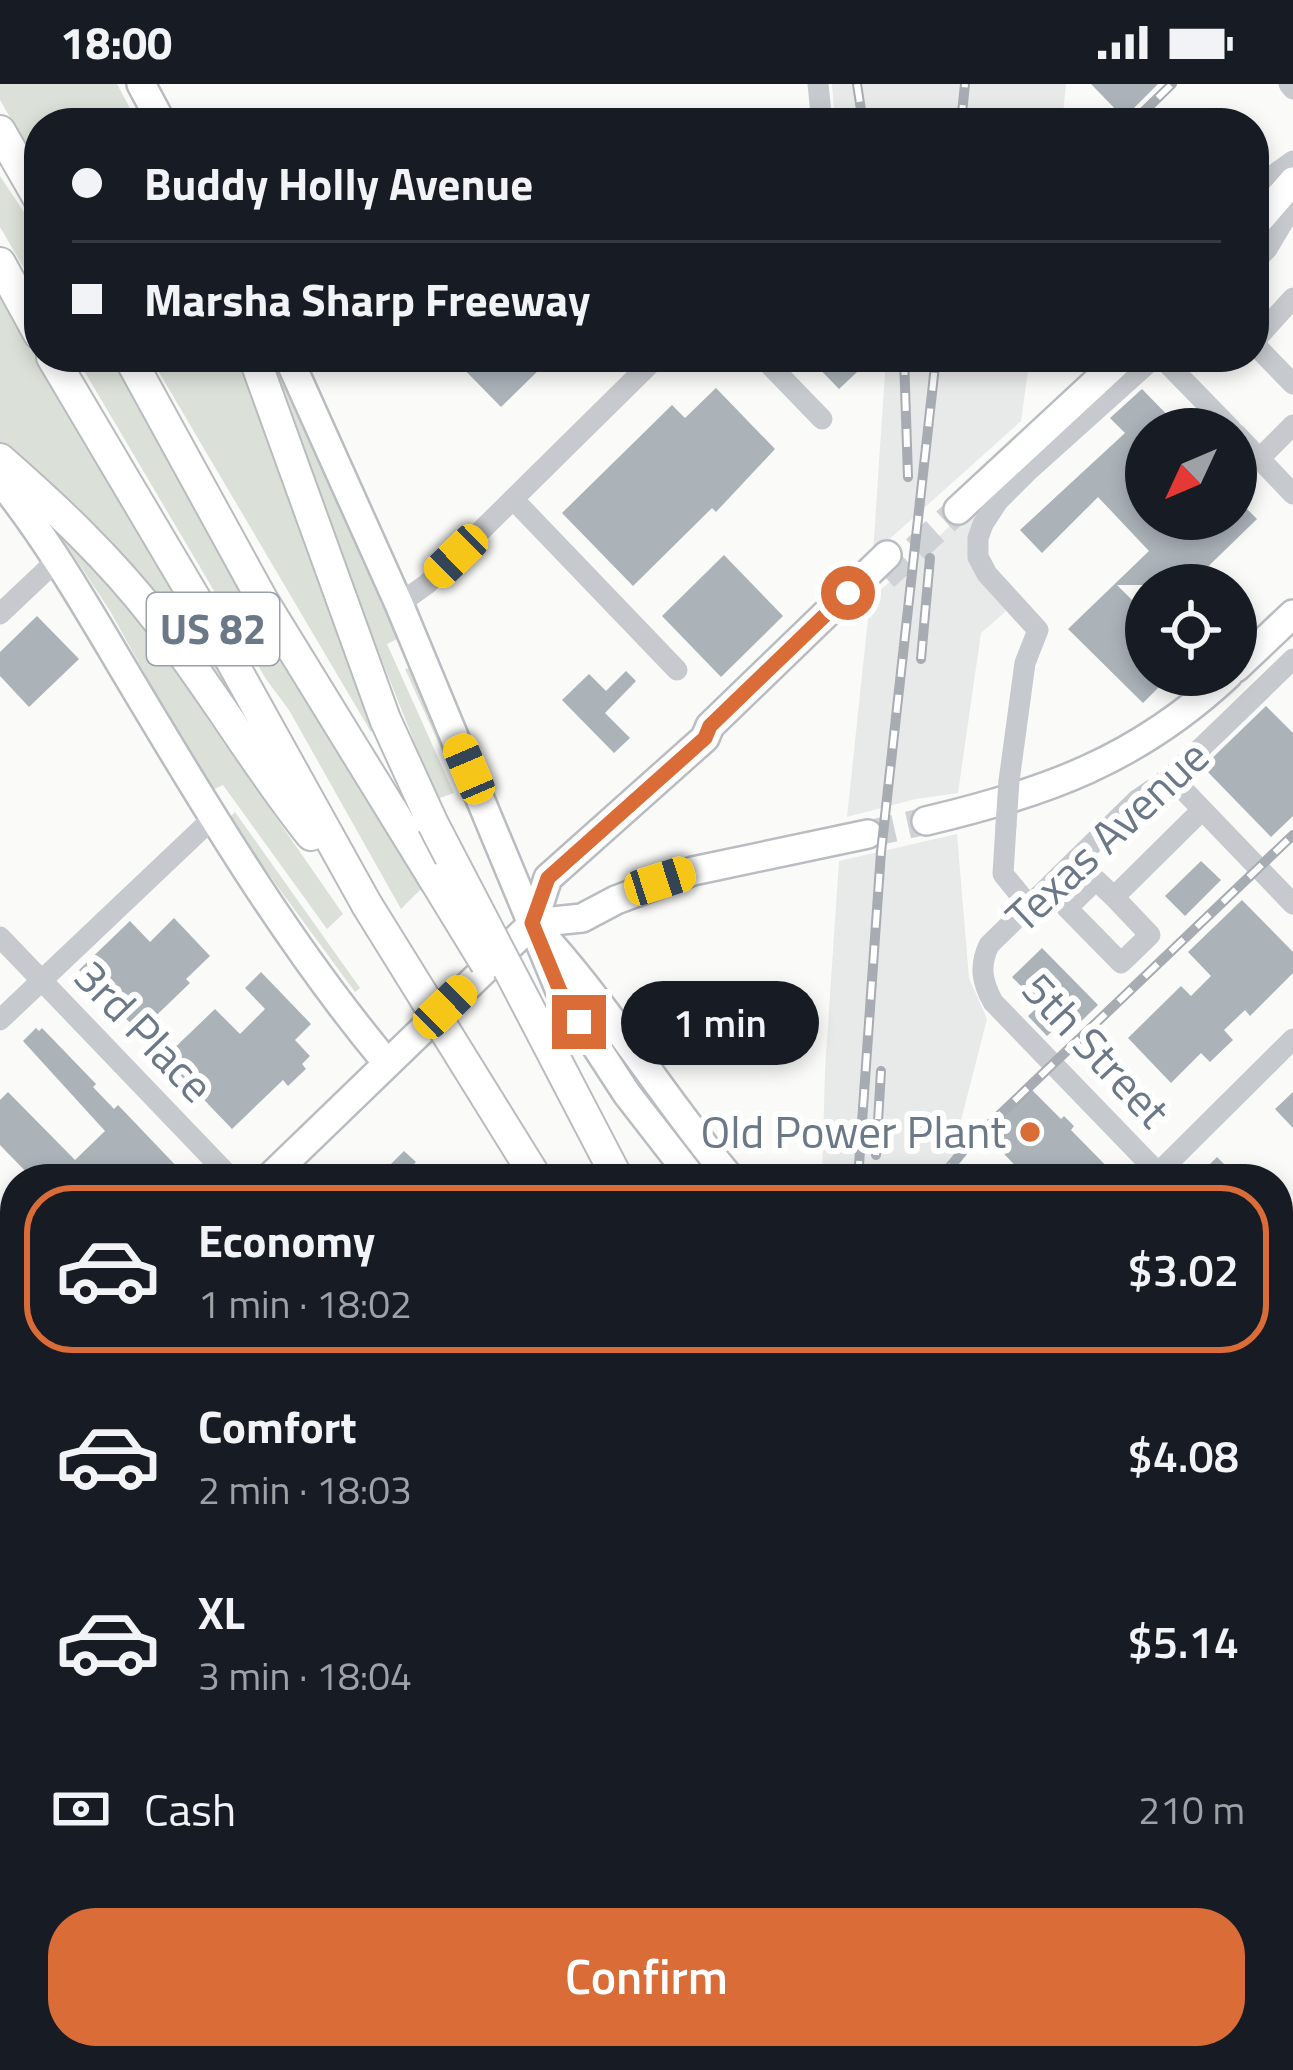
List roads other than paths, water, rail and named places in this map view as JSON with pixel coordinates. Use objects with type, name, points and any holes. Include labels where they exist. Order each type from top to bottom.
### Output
[{"type":"highway","points":[[0,131],[24,173]]},
{"type":"highway","points":[[0,263],[24,307]]},
{"type":"highway","name":"US 82","points":[[61,372],[222,644],[367,905],[528,1164]]},
{"type":"highway","name":"US 82","points":[[137,372],[263,601],[609,1164]]},
{"type":"highway","points":[[259,372],[385,719],[433,824],[610,1164]]},
{"type":"highway","points":[[0,459],[98,550],[158,620],[273,788],[367,905]]},
{"type":"main road","points":[[1269,194],[1293,171]]},
{"type":"main road","points":[[1269,209],[1293,181]]},
{"type":"main road","points":[[295,372],[399,604],[560,991],[627,1094],[681,1164]]},
{"type":"main road","points":[[1087,372],[959,500],[1106,372]]},
{"type":"main road","points":[[0,480],[57,560],[213,818],[352,1021],[387,1063]]},
{"type":"main road","points":[[283,1164],[532,923],[548,878],[705,738],[710,726],[886,566]]},
{"type":"main road","points":[[1257,648],[1293,614]]},
{"type":"main road","name":"Texas Avenue","points":[[926,821],[1018,799],[1108,762],[1160,731],[1202,696]]},
{"type":"main road","points":[[532,923],[582,918],[631,893],[694,871],[868,834]]},
{"type":"main road","points":[[532,923],[580,976],[660,1091],[719,1164]]},
{"type":"street","points":[[1269,247],[1293,205]]},
{"type":"street","points":[[1269,325],[1293,298]]},
{"type":"street","points":[[1269,359],[1293,384]]},
{"type":"street","points":[[399,604],[427,584],[642,372]]},
{"type":"street","points":[[777,372],[822,419]]},
{"type":"street","points":[[1030,907],[1003,874],[1009,781],[1025,663],[1038,630],[987,574],[978,557],[978,538],[998,501],[1141,372]]},
{"type":"street","points":[[1173,372],[1209,408]]},
{"type":"street","points":[[1293,425],[1259,459],[1293,494]]},
{"type":"street","points":[[513,499],[677,670]]},
{"type":"street","points":[[0,614],[57,560]]},
{"type":"street","name":"Texas Avenue","points":[[981,968],[989,945],[1137,800],[1171,777],[1293,659]]},
{"type":"street","points":[[1171,777],[1293,904]]},
{"type":"street","points":[[1114,897],[1202,810]]},
{"type":"street","points":[[0,1020],[213,818]]},
{"type":"street","points":[[1076,861],[1114,897],[1150,935],[1120,963],[1067,908],[1096,880]]},
{"type":"street","name":"3rd Place","points":[[0,937],[218,1164]]},
{"type":"street","name":"5th Street","points":[[981,968],[987,992],[1003,1015],[1146,1164]]},
{"type":"street","points":[[1171,1164],[1293,1039]]},
{"type":"tunnel","points":[[885,577],[958,510]]},
{"type":"tunnel","points":[[868,834],[926,821]]},
{"type":"railway","points":[[857,84],[861,108]]},
{"type":"railway","points":[[963,108],[965,84]]},
{"type":"railway","points":[[1147,108],[1172,84]]},
{"type":"railway","points":[[904,372],[908,477]]},
{"type":"railway","points":[[859,1164],[881,852],[934,372]]},
{"type":"railway","points":[[921,659],[930,558]]},
{"type":"railway","points":[[952,1164],[1293,835]]},
{"type":"railway","points":[[876,1155],[881,1071]]},
{"type":"place","name":"Old Power Plant","points":[[1030,1132]]}]
